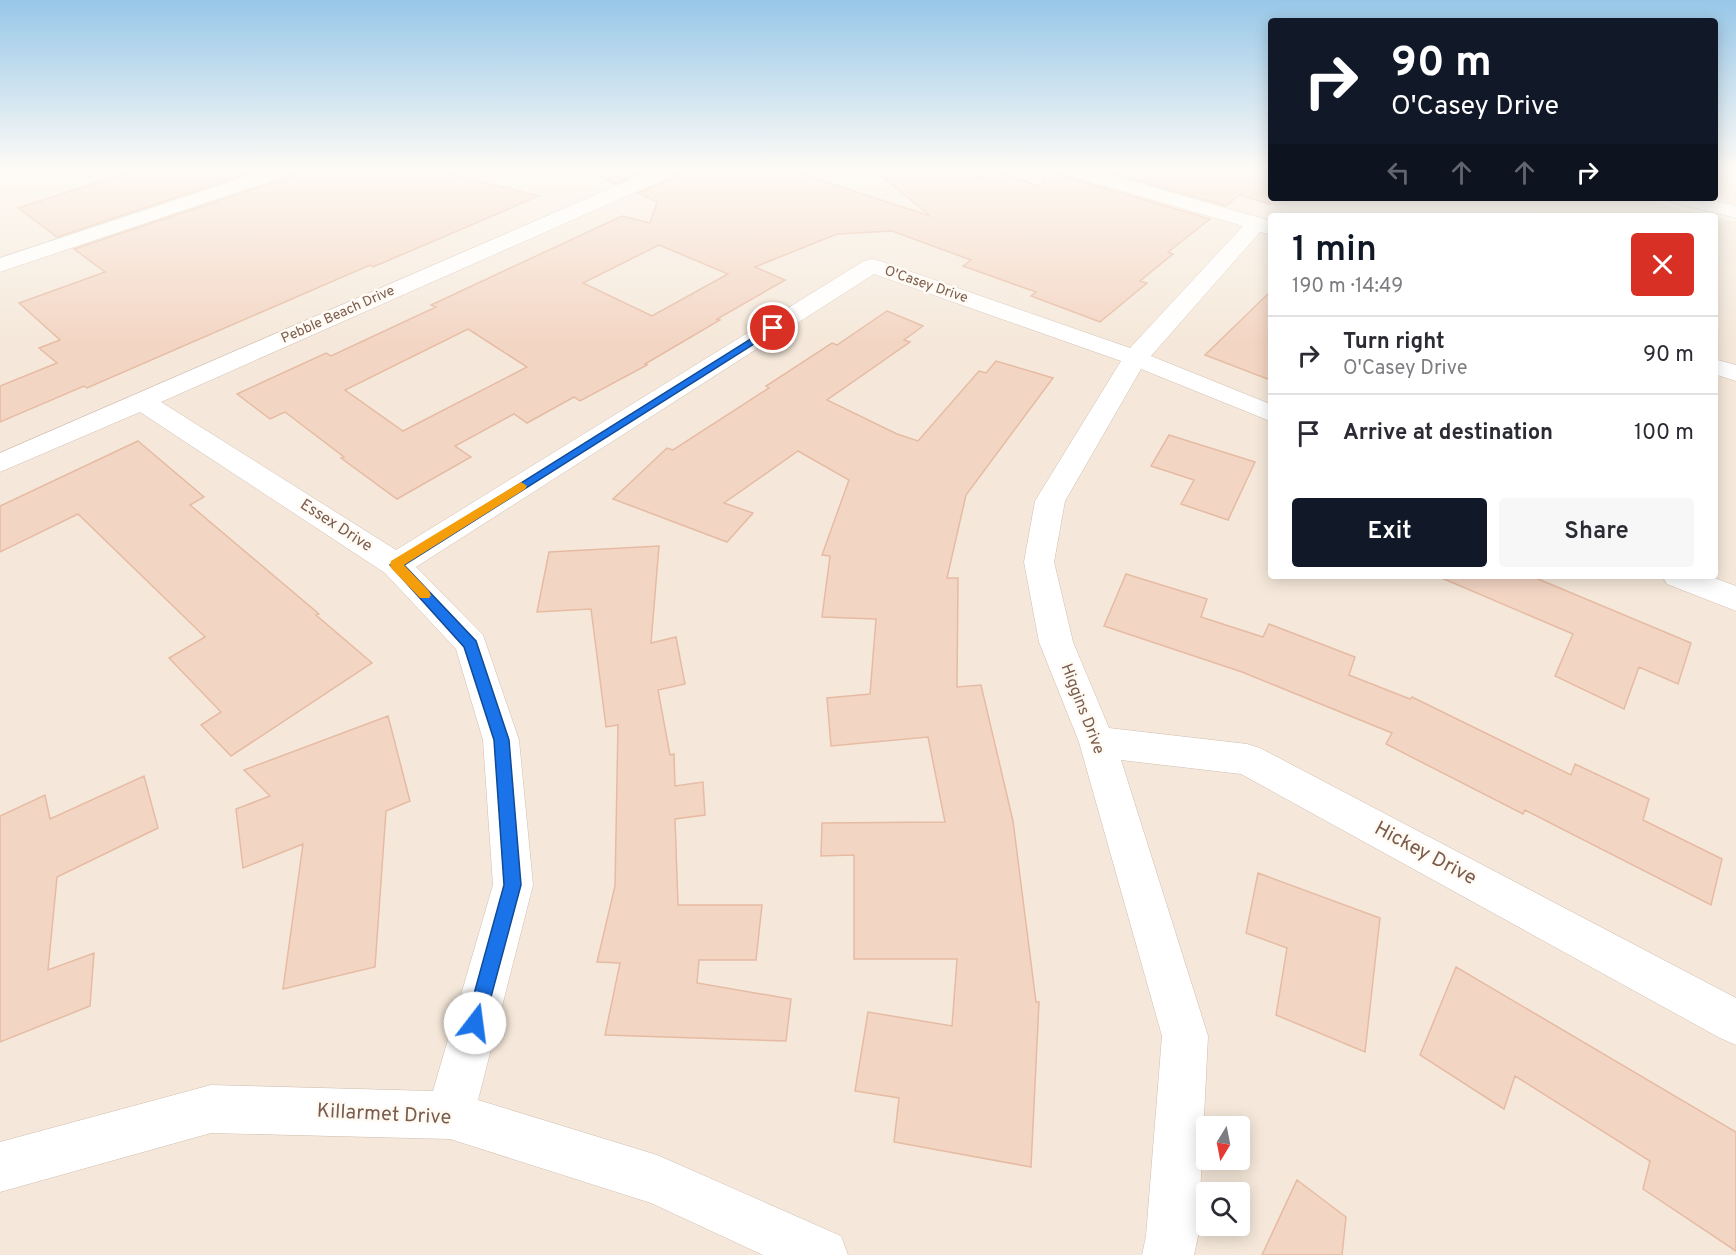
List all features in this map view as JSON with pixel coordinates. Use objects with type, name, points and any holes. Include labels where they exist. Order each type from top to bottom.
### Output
[{"type":"street","points":[[0,265],[118,226]]},
{"type":"street","name":"Pebble Beach Drive","points":[[0,463],[542,226]]},
{"type":"street","name":"Higgins Drive","points":[[1168,1255],[1172,1236],[1185,1036],[1097,742],[1056,642],[1040,562],[1050,501],[1135,358],[1264,226]]},
{"type":"street","name":"O'Casey Drive","points":[[396,565],[872,266],[1135,358],[1268,411]]},
{"type":"street","points":[[1718,367],[1736,373]]},
{"type":"street","name":"Essex Drive","points":[[141,401],[396,565],[471,644],[501,740],[513,885],[450,1115]]},
{"type":"street","points":[[1686,579],[1736,599]]},
{"type":"street","name":"Hickey Drive","points":[[1097,742],[1247,759],[1736,1022]]},
{"type":"street","name":"Killarmet Drive","points":[[0,1167],[211,1109],[450,1115],[657,1179],[822,1255]]},
{"type":"shaded area","points":[[0,226],[1268,226],[1268,579],[1718,579],[1718,226],[1736,226],[1736,1255],[0,1255]]},
{"type":"building","points":[[42,226],[91,226],[57,237]]},
{"type":"building","points":[[144,226],[470,226],[373,267],[370,265],[87,388],[84,386],[0,422],[0,386],[57,363],[39,348],[60,340],[19,303],[105,272],[74,249]]},
{"type":"building","points":[[601,226],[1202,226],[1168,252],[1173,254],[1140,281],[1147,283],[1100,322],[1031,296],[1036,292],[963,266],[971,260],[892,231],[837,234],[755,267],[785,280],[717,319],[720,320],[645,364],[647,365],[580,401],[574,397],[527,423],[514,414],[455,446],[471,457],[397,499],[341,458],[344,457],[285,412],[270,419],[237,394],[326,353],[331,356],[436,307],[431,305]],"holes":[[[659,245],[728,274],[652,316],[583,283]],[[468,329],[527,367],[403,431],[345,390]]]},
{"type":"building","points":[[1268,294],[1268,379],[1205,355]]},
{"type":"building","points":[[887,311],[923,326],[904,340],[910,342],[827,400],[897,434],[918,441],[979,371],[986,373],[996,361],[1053,378],[966,495],[947,578],[958,578],[957,687],[981,685],[1013,821],[1036,1002],[1039,1002],[1031,1167],[894,1142],[899,1098],[855,1091],[868,1012],[952,1026],[957,959],[854,959],[854,855],[821,856],[822,823],[945,822],[928,737],[831,746],[827,698],[870,694],[876,619],[822,617],[830,556],[822,555],[849,480],[798,451],[724,503],[753,513],[727,542],[613,499],[667,448],[673,450],[769,388],[766,386],[832,343],[837,345]]},
{"type":"building","points":[[1169,435],[1255,462],[1228,520],[1181,504],[1194,480],[1151,466]]},
{"type":"building","points":[[138,441],[204,497],[190,505],[319,614],[316,615],[372,663],[231,756],[201,725],[221,712],[169,658],[205,637],[78,514],[0,552],[0,506]]},
{"type":"building","points":[[659,546],[651,643],[676,637],[685,684],[658,690],[670,755],[674,754],[675,786],[703,782],[705,815],[675,819],[678,905],[762,905],[756,960],[699,960],[697,983],[791,999],[786,1041],[605,1035],[620,963],[597,962],[615,886],[618,725],[606,727],[591,609],[537,612],[549,552]]},
{"type":"building","points":[[1126,574],[1207,599],[1201,617],[1263,637],[1269,624],[1355,657],[1349,675],[1410,699],[1412,697],[1571,775],[1575,764],[1649,799],[1643,820],[1722,859],[1711,905],[1525,810],[1523,814],[1386,744],[1392,733],[1242,672],[1104,626]]},
{"type":"building","points":[[1444,579],[1538,579],[1691,643],[1678,684],[1639,667],[1624,709],[1555,676],[1573,634]]},
{"type":"building","points":[[388,716],[410,801],[386,811],[375,967],[283,989],[303,844],[243,868],[236,809],[270,796],[244,770]]},
{"type":"building","points":[[144,776],[158,828],[57,877],[48,970],[94,953],[90,1006],[0,1042],[0,816],[45,795],[50,819]]},
{"type":"building","points":[[1258,873],[1380,918],[1365,1052],[1276,1015],[1287,948],[1246,933]]},
{"type":"building","points":[[1456,967],[1736,1132],[1736,1251],[1643,1189],[1650,1161],[1515,1076],[1504,1109],[1420,1055]]},
{"type":"building","points":[[1297,1180],[1346,1217],[1342,1255],[1262,1255]]},
{"type":"slow traffic","points":[[424,595],[396,565],[521,486]]},
{"type":"route","points":[[475,1023],[513,885],[501,740],[471,644],[396,565],[773,328]]}]
